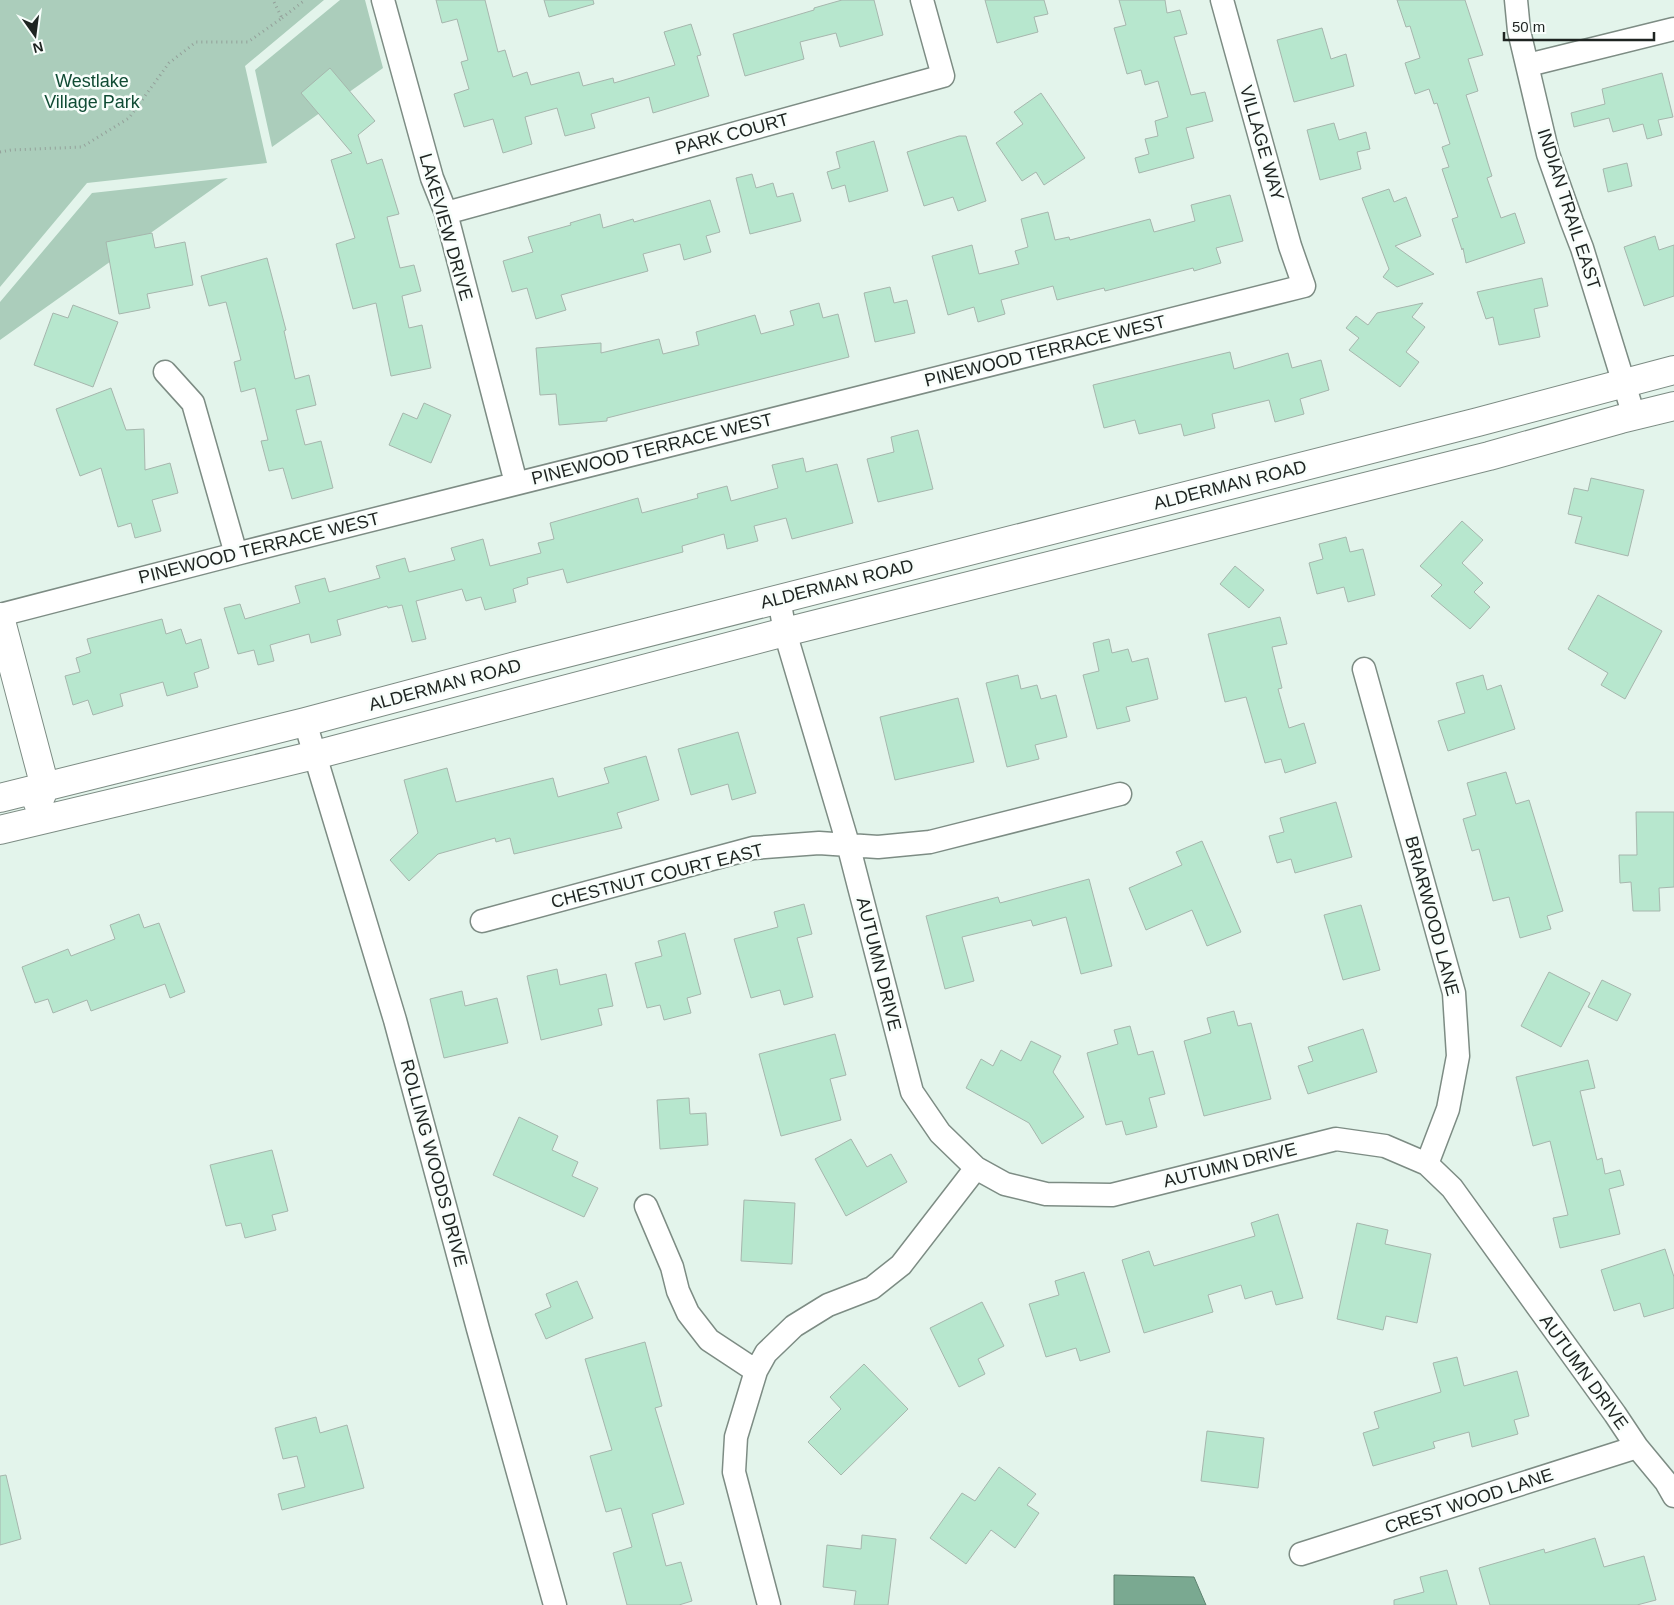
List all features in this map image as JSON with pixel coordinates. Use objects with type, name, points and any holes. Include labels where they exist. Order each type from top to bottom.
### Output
[{"type":"main road","name":"ALDERMAN ROAD","points":[[1,792],[45,787],[305,722],[523,664],[1478,422],[1674,370]]},
{"type":"main road","name":"ALDERMAN ROAD","points":[[0,830],[315,755],[785,632],[1489,456],[1674,406]]},
{"type":"main road","points":[[0,616],[45,787],[28,823],[1,792]]},
{"type":"street","name":"LAKEVIEW DRIVE","points":[[383,0],[432,178],[446,213],[516,483]]},
{"type":"street","name":"PARK COURT","points":[[446,213],[943,76],[922,0]]},
{"type":"street","name":"VILLAGE WAY","points":[[1222,0],[1290,246],[1304,286]]},
{"type":"street","name":"INDIAN TRAIL EAST","points":[[1516,0],[1520,31],[1548,154],[1582,248],[1634,416]]},
{"type":"street","points":[[1528,65],[1674,29]]},
{"type":"street","name":"PINEWOOD TERRACE WEST","points":[[0,616],[516,483],[1304,286]]},
{"type":"street","points":[[165,372],[193,403],[236,554]]},
{"type":"street","points":[[779,599],[785,632],[848,844]]},
{"type":"street","name":"BRIARWOOD LANE","points":[[1364,669],[1454,993],[1458,1056],[1448,1109],[1427,1164]]},
{"type":"street","name":"ROLLING WOODS DRIVE","points":[[305,722],[398,1029],[478,1329],[555,1605]]},
{"type":"street","name":"CHESTNUT COURT EAST","points":[[482,922],[753,848],[819,842],[878,847],[930,842],[1120,794]]},
{"type":"street","name":"AUTUMN DRIVE","points":[[848,844],[912,1092],[940,1132],[976,1168],[1005,1184],[1046,1194],[1112,1195],[1336,1139],[1385,1146],[1427,1164],[1452,1188],[1637,1447],[1666,1482],[1674,1496]]},
{"type":"street","points":[[769,1605],[734,1472],[736,1437],[756,1371],[766,1353],[794,1326],[828,1305],[872,1288],[901,1265],[976,1168]]},
{"type":"street","points":[[646,1206],[672,1267],[678,1291],[688,1313],[709,1340],[756,1371]]},
{"type":"street","name":"CREST WOOD LANE","points":[[1301,1554],[1637,1447]]},
{"type":"path","points":[[273,0],[282,18]]},
{"type":"path","points":[[0,152],[82,147],[129,118],[169,63],[196,42],[248,42],[305,0]]},
{"type":"green space","name":"Westlake Village Park","points":[[0,0],[324,0],[245,66],[267,163],[87,183],[0,287]]},
{"type":"green space","points":[[340,0],[365,0],[383,68],[272,147],[255,70]]},
{"type":"green space","points":[[228,178],[0,340],[0,302],[92,193]]},
{"type":"shaded area","points":[[1114,1575],[1194,1577],[1206,1605],[1114,1605]]},
{"type":"building","points":[[436,0],[485,0],[498,52],[505,50],[513,77],[527,72],[531,85],[579,72],[583,86],[613,78],[614,83],[675,65],[664,32],[691,24],[701,55],[697,56],[709,96],[653,113],[649,97],[591,114],[595,128],[565,136],[557,108],[525,117],[532,144],[503,153],[493,119],[464,127],[454,94],[469,89],[461,62],[468,60],[457,19],[442,23]]},
{"type":"building","points":[[544,0],[593,0],[594,4],[549,17]]},
{"type":"building","points":[[842,0],[874,0],[883,35],[840,47],[836,33],[800,42],[804,59],[745,76],[733,34]]},
{"type":"building","points":[[985,0],[1044,0],[1048,14],[1034,17],[1038,32],[997,43]]},
{"type":"building","points":[[1119,0],[1165,0],[1167,13],[1180,10],[1187,34],[1174,37],[1191,95],[1205,92],[1213,121],[1186,128],[1194,158],[1139,173],[1135,158],[1149,154],[1145,139],[1158,136],[1155,121],[1168,117],[1158,81],[1145,85],[1141,70],[1127,74],[1114,28],[1126,25]]},
{"type":"building","points":[[1397,0],[1465,0],[1483,55],[1468,59],[1478,91],[1466,95],[1492,176],[1487,178],[1501,218],[1515,213],[1525,243],[1466,263],[1463,248],[1462,250],[1452,219],[1458,217],[1442,169],[1449,167],[1442,147],[1450,144],[1437,103],[1434,104],[1429,89],[1415,94],[1405,63],[1420,58],[1410,26],[1406,27]]},
{"type":"building","points":[[1322,28],[1331,59],[1346,54],[1354,86],[1294,102],[1277,40]]},
{"type":"building","points":[[330,68],[375,121],[358,135],[367,164],[382,159],[399,214],[387,217],[400,268],[414,265],[421,291],[402,296],[409,328],[422,325],[431,368],[391,376],[376,303],[353,309],[336,244],[355,238],[331,160],[352,153],[301,93]]},
{"type":"building","points":[[1662,73],[1673,117],[1658,120],[1662,135],[1647,139],[1643,124],[1613,132],[1609,118],[1574,127],[1571,113],[1605,104],[1602,89]]},
{"type":"building","points":[[1041,93],[1085,158],[1044,185],[1036,172],[1022,181],[996,143],[1023,124],[1014,112]]},
{"type":"building","points":[[1334,123],[1339,140],[1366,132],[1370,149],[1357,152],[1361,169],[1320,180],[1307,130]]},
{"type":"building","points":[[959,136],[966,136],[986,201],[958,211],[953,197],[924,206],[907,152]]},
{"type":"building","points":[[874,141],[888,191],[849,202],[845,185],[832,189],[827,172],[840,168],[836,152]]},
{"type":"building","points":[[1627,163],[1632,186],[1608,192],[1603,169]]},
{"type":"building","points":[[752,174],[756,188],[773,183],[777,197],[793,193],[801,221],[750,234],[736,178]]},
{"type":"building","points":[[1389,189],[1394,202],[1406,197],[1421,236],[1395,246],[1434,274],[1397,287],[1383,277],[1389,269],[1362,198]]},
{"type":"building","points":[[1230,195],[1243,241],[1216,248],[1221,263],[1194,271],[1193,268],[1105,291],[1104,288],[1057,300],[1053,286],[1001,300],[1005,314],[978,322],[974,307],[948,315],[932,256],[972,245],[979,274],[1019,264],[1015,251],[1028,247],[1021,219],[1048,212],[1055,240],[1069,237],[1070,240],[1150,219],[1154,232],[1195,221],[1191,205]]},
{"type":"building","points":[[710,200],[720,232],[706,236],[711,252],[684,260],[680,244],[643,254],[648,271],[561,295],[566,310],[536,319],[527,288],[512,292],[503,261],[533,252],[528,237],[571,225],[570,223],[600,214],[603,228],[633,219],[634,222]]},
{"type":"building","points":[[152,233],[155,248],[185,242],[193,285],[147,294],[150,308],[119,314],[106,242]]},
{"type":"building","points":[[1655,236],[1659,250],[1674,245],[1674,296],[1644,306],[1624,247]]},
{"type":"building","points":[[267,258],[286,330],[284,331],[295,379],[309,375],[316,405],[296,410],[305,445],[321,441],[333,488],[292,499],[283,468],[269,471],[261,441],[268,440],[255,388],[241,392],[234,362],[241,360],[226,302],[209,306],[201,276]]},
{"type":"building","points":[[1542,278],[1548,306],[1534,309],[1540,337],[1499,345],[1493,317],[1486,319],[1477,292]]},
{"type":"building","points":[[890,287],[894,303],[907,300],[915,333],[875,342],[864,293]]},
{"type":"building","points":[[819,303],[823,318],[838,314],[849,357],[607,418],[607,421],[559,425],[556,394],[540,395],[536,348],[601,343],[601,353],[659,339],[663,354],[699,345],[696,332],[755,315],[761,334],[794,325],[790,311]]},
{"type":"building","points":[[1423,303],[1412,317],[1425,327],[1406,352],[1419,362],[1400,387],[1349,350],[1359,338],[1346,328],[1356,316],[1368,325],[1377,313]]},
{"type":"building","points":[[73,305],[118,322],[93,387],[34,365],[53,313],[68,318]]},
{"type":"building","points":[[1230,352],[1234,369],[1288,353],[1292,368],[1321,360],[1329,390],[1300,399],[1304,414],[1275,422],[1269,400],[1212,414],[1215,428],[1184,436],[1181,424],[1139,434],[1135,420],[1104,428],[1093,385]]},
{"type":"building","points":[[111,388],[126,430],[144,429],[145,470],[170,463],[178,493],[152,500],[161,531],[135,538],[131,523],[118,527],[101,468],[80,476],[56,409]]},
{"type":"building","points":[[424,403],[451,415],[431,463],[389,445],[403,413],[417,419]]},
{"type":"building","points":[[918,430],[933,489],[878,502],[867,459],[894,452],[891,437]]},
{"type":"building","points":[[803,458],[806,472],[837,464],[853,523],[792,539],[786,518],[754,526],[758,541],[727,549],[724,534],[682,546],[683,552],[567,583],[563,569],[527,578],[528,584],[513,589],[516,602],[485,610],[481,597],[466,601],[462,589],[416,601],[426,639],[412,642],[402,605],[388,608],[387,606],[337,620],[341,635],[311,643],[309,634],[270,645],[274,661],[258,665],[254,650],[238,654],[224,608],[240,604],[245,619],[300,603],[295,586],[325,578],[329,592],[380,578],[376,566],[405,558],[409,572],[455,560],[451,548],[483,539],[490,566],[541,553],[538,543],[554,539],[550,523],[638,498],[642,513],[698,498],[697,494],[727,486],[731,501],[778,488],[772,465]]},
{"type":"building","points":[[1591,478],[1644,490],[1628,556],[1575,543],[1582,517],[1568,514],[1574,488],[1588,491]]},
{"type":"building","points":[[1462,521],[1483,540],[1462,563],[1483,583],[1474,592],[1490,607],[1470,629],[1431,596],[1442,585],[1420,566]]},
{"type":"building","points":[[1346,537],[1350,552],[1363,549],[1375,595],[1348,602],[1344,587],[1317,594],[1309,563],[1323,559],[1319,544]]},
{"type":"building","points":[[1235,566],[1264,590],[1249,608],[1220,584]]},
{"type":"building","points":[[1598,595],[1662,631],[1625,699],[1601,685],[1608,673],[1568,649]]},
{"type":"building","points":[[1280,617],[1287,644],[1272,647],[1282,688],[1278,689],[1289,728],[1304,723],[1316,763],[1285,773],[1281,759],[1265,763],[1246,697],[1225,702],[1208,634]]},
{"type":"building","points":[[162,619],[166,634],[181,629],[186,644],[201,639],[209,668],[194,673],[198,687],[167,696],[163,682],[120,694],[123,706],[93,715],[88,700],[73,705],[65,676],[80,672],[76,658],[91,653],[87,639]]},
{"type":"building","points":[[1109,639],[1112,653],[1128,649],[1132,662],[1148,658],[1158,699],[1126,707],[1130,721],[1097,729],[1083,675],[1099,671],[1093,643]]},
{"type":"building","points":[[1018,675],[1021,689],[1037,685],[1041,699],[1056,695],[1067,737],[1035,745],[1039,759],[1007,767],[986,683]]},
{"type":"building","points":[[1483,675],[1487,690],[1501,685],[1515,729],[1448,751],[1438,721],[1465,713],[1456,683]]},
{"type":"building","points":[[958,698],[974,762],[895,780],[880,717]]},
{"type":"building","points":[[738,732],[756,793],[732,800],[728,784],[691,795],[678,749]]},
{"type":"building","points":[[646,756],[659,800],[617,813],[622,828],[514,854],[510,838],[496,842],[495,838],[438,854],[409,881],[390,860],[418,833],[404,780],[447,768],[456,802],[553,778],[558,797],[609,783],[604,768]]},
{"type":"building","points":[[1506,772],[1516,804],[1529,800],[1563,911],[1547,916],[1551,929],[1520,938],[1509,897],[1493,901],[1479,849],[1472,851],[1463,819],[1476,815],[1467,783]]},
{"type":"building","points":[[1336,802],[1352,857],[1295,873],[1291,859],[1277,863],[1269,836],[1284,832],[1280,818]]},
{"type":"building","points":[[1636,812],[1674,812],[1674,887],[1659,888],[1660,911],[1633,911],[1631,882],[1620,883],[1619,855],[1637,855]]},
{"type":"building","points":[[1202,841],[1241,932],[1207,946],[1192,910],[1146,930],[1129,888],[1182,865],[1176,852]]},
{"type":"building","points":[[1089,879],[1112,966],[1081,974],[1066,917],[1033,926],[1031,920],[962,937],[974,981],[945,989],[926,916],[998,897],[1000,903]]},
{"type":"building","points":[[804,904],[812,934],[797,938],[813,997],[784,1005],[780,990],[751,998],[734,939],[778,927],[774,912]]},
{"type":"building","points":[[1361,905],[1380,970],[1343,980],[1324,915]]},
{"type":"building","points":[[139,914],[144,928],[159,923],[185,992],[170,998],[165,984],[91,1011],[87,1000],[53,1013],[48,999],[35,1003],[22,967],[68,949],[71,956],[115,939],[110,925]]},
{"type":"building","points":[[685,933],[701,994],[687,998],[691,1013],[664,1020],[660,1005],[647,1008],[635,963],[662,956],[658,941]]},
{"type":"building","points":[[557,969],[560,985],[606,974],[613,1006],[598,1009],[602,1025],[541,1040],[527,976]]},
{"type":"building","points":[[1549,972],[1590,993],[1561,1047],[1521,1026]]},
{"type":"building","points":[[1602,980],[1631,994],[1617,1021],[1588,1007]]},
{"type":"building","points":[[462,991],[465,1006],[497,998],[508,1043],[444,1058],[430,999]]},
{"type":"building","points":[[1234,1011],[1238,1026],[1251,1023],[1271,1099],[1204,1116],[1184,1041],[1211,1033],[1207,1018]]},
{"type":"building","points":[[1130,1026],[1138,1055],[1153,1051],[1165,1094],[1149,1098],[1157,1127],[1126,1135],[1122,1121],[1106,1125],[1087,1053],[1118,1044],[1114,1030]]},
{"type":"building","points":[[1363,1029],[1377,1072],[1308,1094],[1298,1066],[1313,1061],[1308,1047]]},
{"type":"building","points":[[835,1034],[846,1075],[830,1079],[841,1120],[781,1136],[759,1054]]},
{"type":"building","points":[[1031,1041],[1061,1056],[1053,1072],[1084,1117],[1042,1144],[1029,1123],[966,1088],[981,1059],[993,1066],[1001,1050],[1021,1061]]},
{"type":"building","points":[[1588,1060],[1595,1088],[1580,1091],[1597,1160],[1602,1158],[1605,1174],[1620,1170],[1624,1185],[1609,1189],[1620,1234],[1560,1248],[1553,1218],[1568,1215],[1550,1141],[1533,1146],[1516,1077]]},
{"type":"building","points":[[689,1098],[690,1114],[706,1113],[708,1145],[660,1149],[657,1100]]},
{"type":"building","points":[[519,1117],[558,1136],[552,1150],[578,1162],[572,1176],[598,1188],[584,1217],[493,1175]]},
{"type":"building","points":[[851,1139],[867,1167],[891,1154],[907,1182],[846,1216],[815,1159]]},
{"type":"building","points":[[272,1150],[288,1211],[272,1215],[276,1230],[245,1238],[241,1223],[226,1226],[210,1165]]},
{"type":"building","points":[[744,1200],[795,1203],[792,1264],[741,1261]]},
{"type":"building","points":[[1278,1214],[1303,1298],[1276,1305],[1272,1291],[1245,1299],[1241,1285],[1208,1295],[1213,1312],[1144,1333],[1122,1260],[1149,1251],[1154,1266],[1255,1236],[1251,1223]]},
{"type":"building","points":[[1357,1223],[1388,1230],[1385,1244],[1431,1254],[1417,1323],[1386,1316],[1383,1330],[1337,1319]]},
{"type":"building","points":[[1665,1249],[1674,1277],[1674,1308],[1644,1317],[1640,1303],[1614,1311],[1601,1270]]},
{"type":"building","points":[[1084,1272],[1110,1352],[1080,1361],[1076,1348],[1046,1357],[1029,1304],[1059,1295],[1055,1281]]},
{"type":"building","points":[[577,1281],[593,1318],[546,1339],[535,1314],[551,1307],[546,1294]]},
{"type":"building","points":[[982,1302],[1004,1346],[978,1359],[985,1374],[959,1387],[930,1328]]},
{"type":"building","points":[[645,1342],[662,1406],[655,1408],[684,1504],[652,1514],[666,1566],[681,1562],[692,1601],[679,1605],[627,1605],[613,1553],[632,1547],[621,1508],[606,1512],[590,1456],[612,1450],[585,1359]]},
{"type":"building","points":[[1457,1357],[1464,1386],[1517,1371],[1529,1416],[1514,1420],[1518,1434],[1472,1447],[1469,1432],[1433,1442],[1435,1448],[1373,1466],[1363,1433],[1379,1428],[1374,1412],[1441,1392],[1433,1363]]},
{"type":"building","points":[[864,1364],[908,1409],[841,1475],[808,1442],[841,1409],[830,1397]]},
{"type":"building","points":[[316,1417],[320,1433],[347,1425],[364,1488],[282,1510],[278,1494],[305,1487],[297,1456],[283,1459],[275,1428]]},
{"type":"building","points":[[1207,1431],[1264,1438],[1258,1488],[1201,1481]]},
{"type":"building","points":[[999,1467],[1036,1494],[1027,1505],[1039,1513],[1015,1548],[991,1530],[966,1564],[930,1538],[962,1493],[975,1501]]},
{"type":"building","points":[[6,1475],[21,1539],[0,1545],[0,1476]]},
{"type":"building","points":[[862,1535],[896,1539],[888,1605],[854,1605],[856,1591],[823,1587],[827,1545],[861,1549]]},
{"type":"building","points":[[1595,1538],[1604,1567],[1644,1556],[1656,1600],[1637,1605],[1490,1605],[1479,1568],[1544,1549],[1545,1553]]},
{"type":"building","points":[[1447,1570],[1457,1605],[1394,1605],[1394,1600],[1424,1592],[1420,1577]]}]
